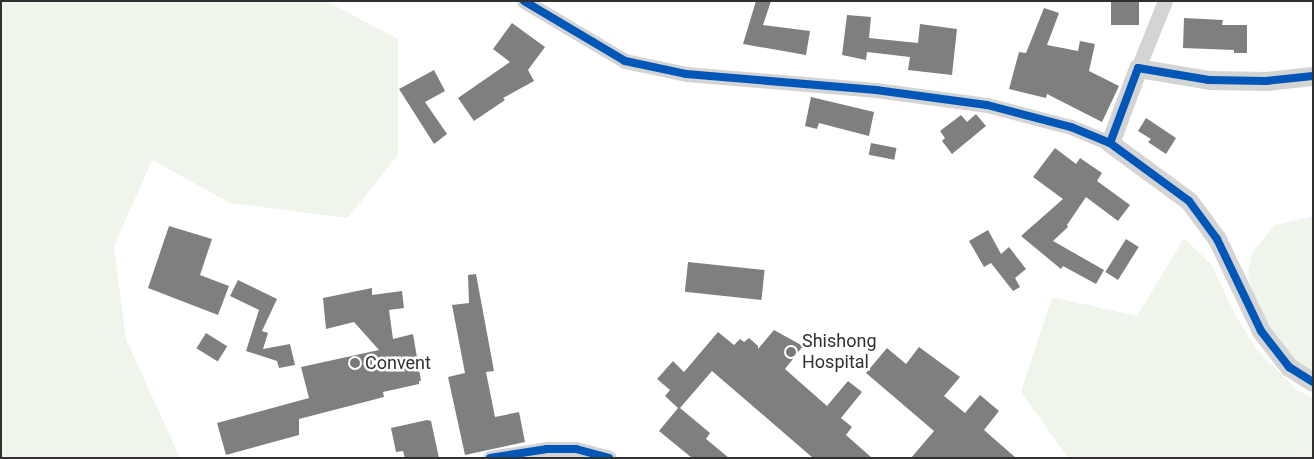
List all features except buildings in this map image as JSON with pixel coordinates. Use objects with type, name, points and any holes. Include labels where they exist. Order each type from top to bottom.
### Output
[{"type":"street","points":[[524,1],[625,61],[686,74],[876,90],[987,105],[1071,127],[1110,143],[1189,201],[1217,238],[1260,331],[1290,367],[1313,382]]},
{"type":"street","points":[[1110,143],[1165,1]]},
{"type":"street","points":[[1138,68],[1209,80],[1266,81],[1313,76]]},
{"type":"street","points":[[490,458],[547,449],[576,449],[609,458]]},
{"type":"shaded area","points":[[1,1],[326,1],[398,39],[398,155],[348,218],[230,203],[152,160],[114,246],[126,339],[180,458],[1,458]]},
{"type":"shaded area","points":[[1313,216],[1313,371],[1285,356],[1252,299],[1248,273],[1252,253],[1275,225]]},
{"type":"shaded area","points":[[1184,238],[1211,264],[1236,316],[1256,349],[1297,390],[1313,398],[1313,458],[1071,458],[1066,455],[1021,392],[1052,297],[1137,316]]},
{"type":"cycle path","points":[[524,1],[625,61],[686,74],[876,90],[987,105],[1071,127],[1110,143],[1189,201],[1217,239],[1261,331],[1289,367],[1313,382]]},
{"type":"cycle path","points":[[1110,143],[1138,68],[1209,80],[1266,81],[1313,76]]},
{"type":"cycle path","points":[[490,458],[547,449],[576,449],[609,458]]},
{"type":"place","name":"Shishong Hospital","points":[[791,352]]},
{"type":"place","name":"Convent","points":[[355,363]]}]
